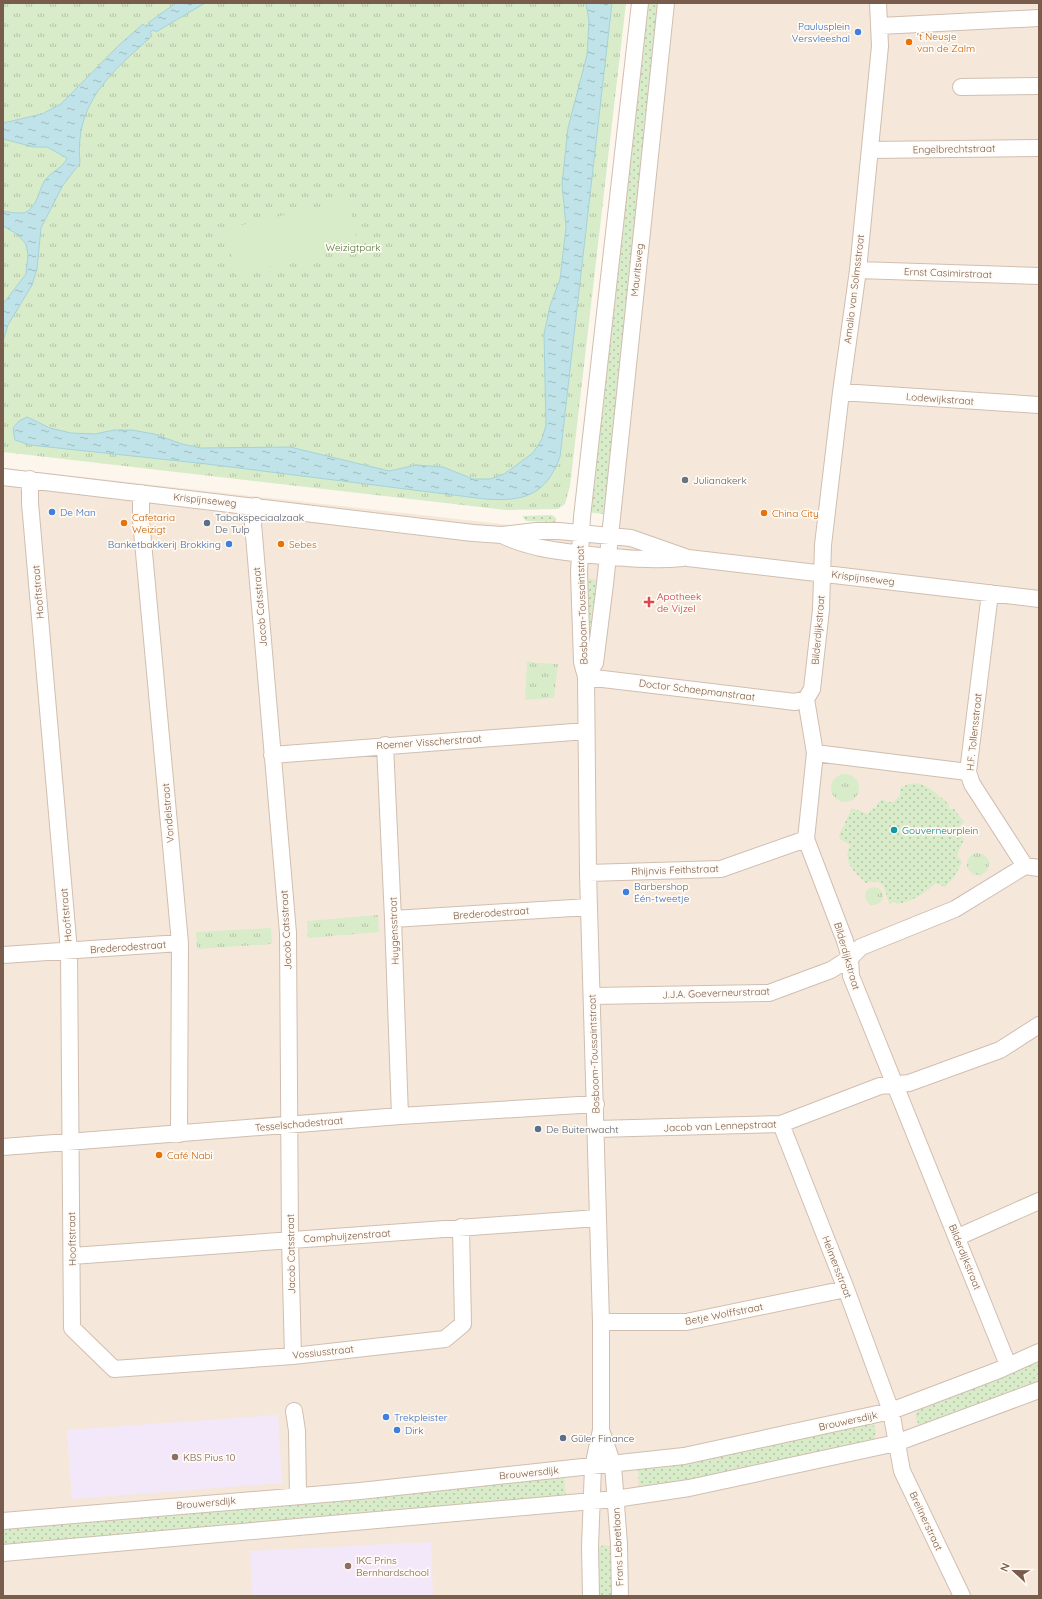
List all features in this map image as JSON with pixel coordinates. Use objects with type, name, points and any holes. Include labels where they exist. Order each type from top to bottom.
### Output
[{"type":"street","points":[[580,533],[640,3]]},
{"type":"street","name":"Mauritsweg","points":[[609,536],[666,3]]},
{"type":"street","name":"Amalia van Solmsstraat","points":[[822,574],[823,545],[841,392],[858,270],[870,150],[880,26],[878,3]]},
{"type":"street","points":[[880,26],[1039,18]]},
{"type":"street","points":[[961,87],[1039,86]]},
{"type":"street","name":"Engelbrechtstraat","points":[[870,150],[1039,148]]},
{"type":"street","name":"Ernst Casimirstraat","points":[[858,270],[1039,276]]},
{"type":"street","name":"Lodewijkstraat","points":[[841,392],[1039,405]]},
{"type":"street","name":"Krispijnseweg","points":[[3,477],[502,535],[536,531],[609,536],[636,540],[688,558]]},
{"type":"street","name":"Hooftstraat","points":[[30,479],[30,503],[69,951],[69,1142],[72,1328],[90,1345]]},
{"type":"street","name":"Vondelstraat","points":[[141,493],[141,520],[180,943],[180,1134]]},
{"type":"street","name":"Jacob Catsstraat","points":[[256,506],[253,524],[288,932],[290,1240],[293,1356]]},
{"type":"street","name":"Bosboom-Toussaintstraat","points":[[580,533],[579,553],[582,662],[586,677],[588,873],[596,1104],[597,1218],[601,1322],[601,1430],[593,1467],[593,1500]]},
{"type":"street","name":"Krispijnseweg","points":[[502,535],[529,546],[579,553],[661,560],[688,558],[1039,599]]},
{"type":"street","name":"Bosboom-Toussaintstraat","points":[[586,677],[595,663],[609,536]]},
{"type":"street","name":"Bilderdijkstraat","points":[[822,574],[821,610],[812,689],[806,699],[815,753],[806,839],[850,958],[851,976],[958,1237],[1008,1365]]},
{"type":"street","name":"H.F. Tollensstraat","points":[[990,593],[968,772],[972,784],[1032,867]]},
{"type":"street","name":"Doctor Schaepmanstraat","points":[[586,677],[795,702],[806,699]]},
{"type":"street","name":"Roemer Visscherstraat","points":[[272,755],[384,745],[586,731]]},
{"type":"street","name":"Huygensstraat","points":[[384,745],[394,920],[400,1116]]},
{"type":"street","points":[[815,753],[968,772]]},
{"type":"street","name":"Rhijnvis Feithstraat","points":[[588,873],[721,869],[806,839]]},
{"type":"street","name":"J.J.A. Goeverneurstraat","points":[[592,996],[769,993],[831,970],[850,958],[861,947],[955,909],[1032,867]]},
{"type":"street","name":"Brederodestraat","points":[[394,920],[589,907]]},
{"type":"street","name":"Brederodestraat","points":[[3,955],[180,943]]},
{"type":"street","name":"Jacob van Lennepstraat","points":[[596,1129],[781,1124],[880,1086],[909,1083],[1000,1050],[1039,1025]]},
{"type":"street","name":"Tesselschadestraat","points":[[3,1147],[180,1134],[289,1124],[596,1104]]},
{"type":"street","name":"Helmersstraat","points":[[781,1124],[846,1289],[891,1411],[896,1443]]},
{"type":"street","points":[[958,1237],[1039,1201]]},
{"type":"street","name":"Camphuijzenstraat","points":[[72,1256],[597,1218]]},
{"type":"street","name":"Vossiusstraat","points":[[90,1345],[114,1369],[293,1356],[446,1339],[463,1324],[461,1227]]},
{"type":"street","name":"Betje Wolffstraat","points":[[601,1322],[686,1322],[846,1289]]},
{"type":"street","name":"Brouwersdijk","points":[[3,1521],[298,1496],[593,1467],[684,1456],[891,1411],[1039,1352]]},
{"type":"street","points":[[3,1553],[615,1499],[689,1488],[896,1443],[1039,1390]]},
{"type":"street","points":[[294,1411],[297,1431],[298,1496]]},
{"type":"street","name":"Bosboom-Toussaintstraat","points":[[601,1430],[613,1464],[615,1499]]},
{"type":"street","name":"Breitnerstraat","points":[[896,1443],[902,1471],[962,1596]]},
{"type":"street","name":"Frans Lebretlaan","points":[[615,1499],[620,1596]]},
{"type":"street","points":[[591,1596],[590,1547],[593,1500]]},
{"type":"shaded area","points":[[675,3],[1039,3],[1039,1596],[3,1596],[3,468],[618,537]]},
{"type":"shaded area","name":"KBS Pius 10","points":[[278,1415],[282,1483],[72,1499],[67,1430]]},
{"type":"shaded area","points":[[431,1542],[433,1596],[252,1596],[250,1551]]},
{"type":"green space","name":"Weizigtpark","points":[[3,3],[626,3],[570,486],[565,504],[558,509],[506,510],[3,452]]},
{"type":"green space","points":[[643,3],[661,3],[604,514],[586,512]]},
{"type":"green space","points":[[348,200],[358,246],[236,275],[225,229]]},
{"type":"green space","points":[[552,515],[556,518],[556,522],[526,521],[522,516]]},
{"type":"green space","points":[[586,578],[602,581],[590,665]]},
{"type":"green space","points":[[527,662],[558,664],[554,698],[525,700]]},
{"type":"green space","points":[[845,774],[855,778],[859,788],[855,798],[845,802],[835,798],[831,788],[835,778]]},
{"type":"green space","points":[[918,783],[929,788],[949,804],[949,809],[954,809],[964,822],[959,828],[960,835],[964,839],[957,855],[962,862],[955,876],[945,887],[936,883],[923,894],[913,899],[897,904],[894,901],[890,905],[882,884],[873,881],[866,883],[850,866],[847,857],[850,845],[840,839],[839,835],[852,808],[867,814],[873,808],[876,808],[877,804],[882,799],[887,802],[894,802],[900,795],[900,788],[909,784]]},
{"type":"green space","points":[[978,853],[986,856],[989,864],[986,872],[978,875],[970,872],[967,864],[970,856]]},
{"type":"green space","points":[[874,887],[880,890],[883,896],[880,902],[874,905],[868,902],[865,896],[868,890]]},
{"type":"green space","points":[[378,915],[379,932],[308,938],[307,921]]},
{"type":"green space","points":[[271,928],[272,944],[197,949],[196,932]]},
{"type":"green space","points":[[1039,1360],[1039,1385],[919,1426],[915,1415],[917,1411]]},
{"type":"green space","points":[[871,1422],[875,1427],[876,1432],[873,1442],[639,1490],[638,1468]]},
{"type":"green space","points":[[564,1475],[566,1497],[3,1548],[3,1527]]},
{"type":"green space","points":[[606,1545],[613,1548],[616,1596],[597,1596],[598,1550],[601,1546]]},
{"type":"water","points":[[176,3],[205,3],[156,32],[153,30],[150,32],[152,36],[110,76],[98,90],[89,106],[83,123],[80,142],[80,163],[63,185],[41,228],[37,269],[32,285],[8,325],[3,341],[3,304],[26,274],[28,255],[26,244],[17,234],[3,226],[3,211],[19,213],[28,211],[34,204],[45,180],[63,164],[67,158],[47,147],[34,147],[3,139],[3,123],[42,114],[61,104],[119,45],[143,24],[146,27],[150,24],[148,23]]},
{"type":"water","points":[[586,3],[612,3],[560,457],[548,480],[540,488],[522,497],[499,500],[485,499],[207,464],[30,445],[15,440],[13,428],[19,421],[27,417],[50,428],[71,433],[95,434],[114,430],[132,430],[154,434],[182,444],[201,448],[290,447],[389,471],[416,465],[443,467],[473,479],[490,479],[504,474],[533,453],[542,439],[546,425],[544,334],[550,306],[560,279],[566,227],[562,184],[568,128],[587,55],[589,21]]},
{"type":"place","name":"Paulusplein Versvleeshal","points":[[858,32]]},
{"type":"place","name":"'t Neusje van de Zalm","points":[[909,42]]},
{"type":"place","name":"Julianakerk","points":[[685,480]]},
{"type":"place","name":"De Man","points":[[52,512]]},
{"type":"place","name":"China City","points":[[764,513]]},
{"type":"place","name":"Cafetaria Weizigt","points":[[124,523]]},
{"type":"place","name":"Tabakspeciaalzaak De Tulp","points":[[207,523]]},
{"type":"place","name":"Banketbakkerij Brokking","points":[[229,544]]},
{"type":"place","name":"Sebes","points":[[281,544]]},
{"type":"place","name":"Apotheek de Vijzel","points":[[649,602]]},
{"type":"place","name":"Gouverneurplein","points":[[894,830]]},
{"type":"place","name":"Barbershop Één-tweetje","points":[[626,892]]},
{"type":"place","name":"De Buitenwacht","points":[[538,1129]]},
{"type":"place","name":"Café Nabi","points":[[159,1155]]},
{"type":"place","name":"Trekpleister","points":[[386,1417]]},
{"type":"place","name":"Dirk","points":[[397,1430]]},
{"type":"place","name":"Güler Finance","points":[[563,1438]]},
{"type":"place","name":"KBS Pius 10","points":[[175,1457]]},
{"type":"place","name":"IKC Prins Bernhardschool","points":[[348,1566]]}]
